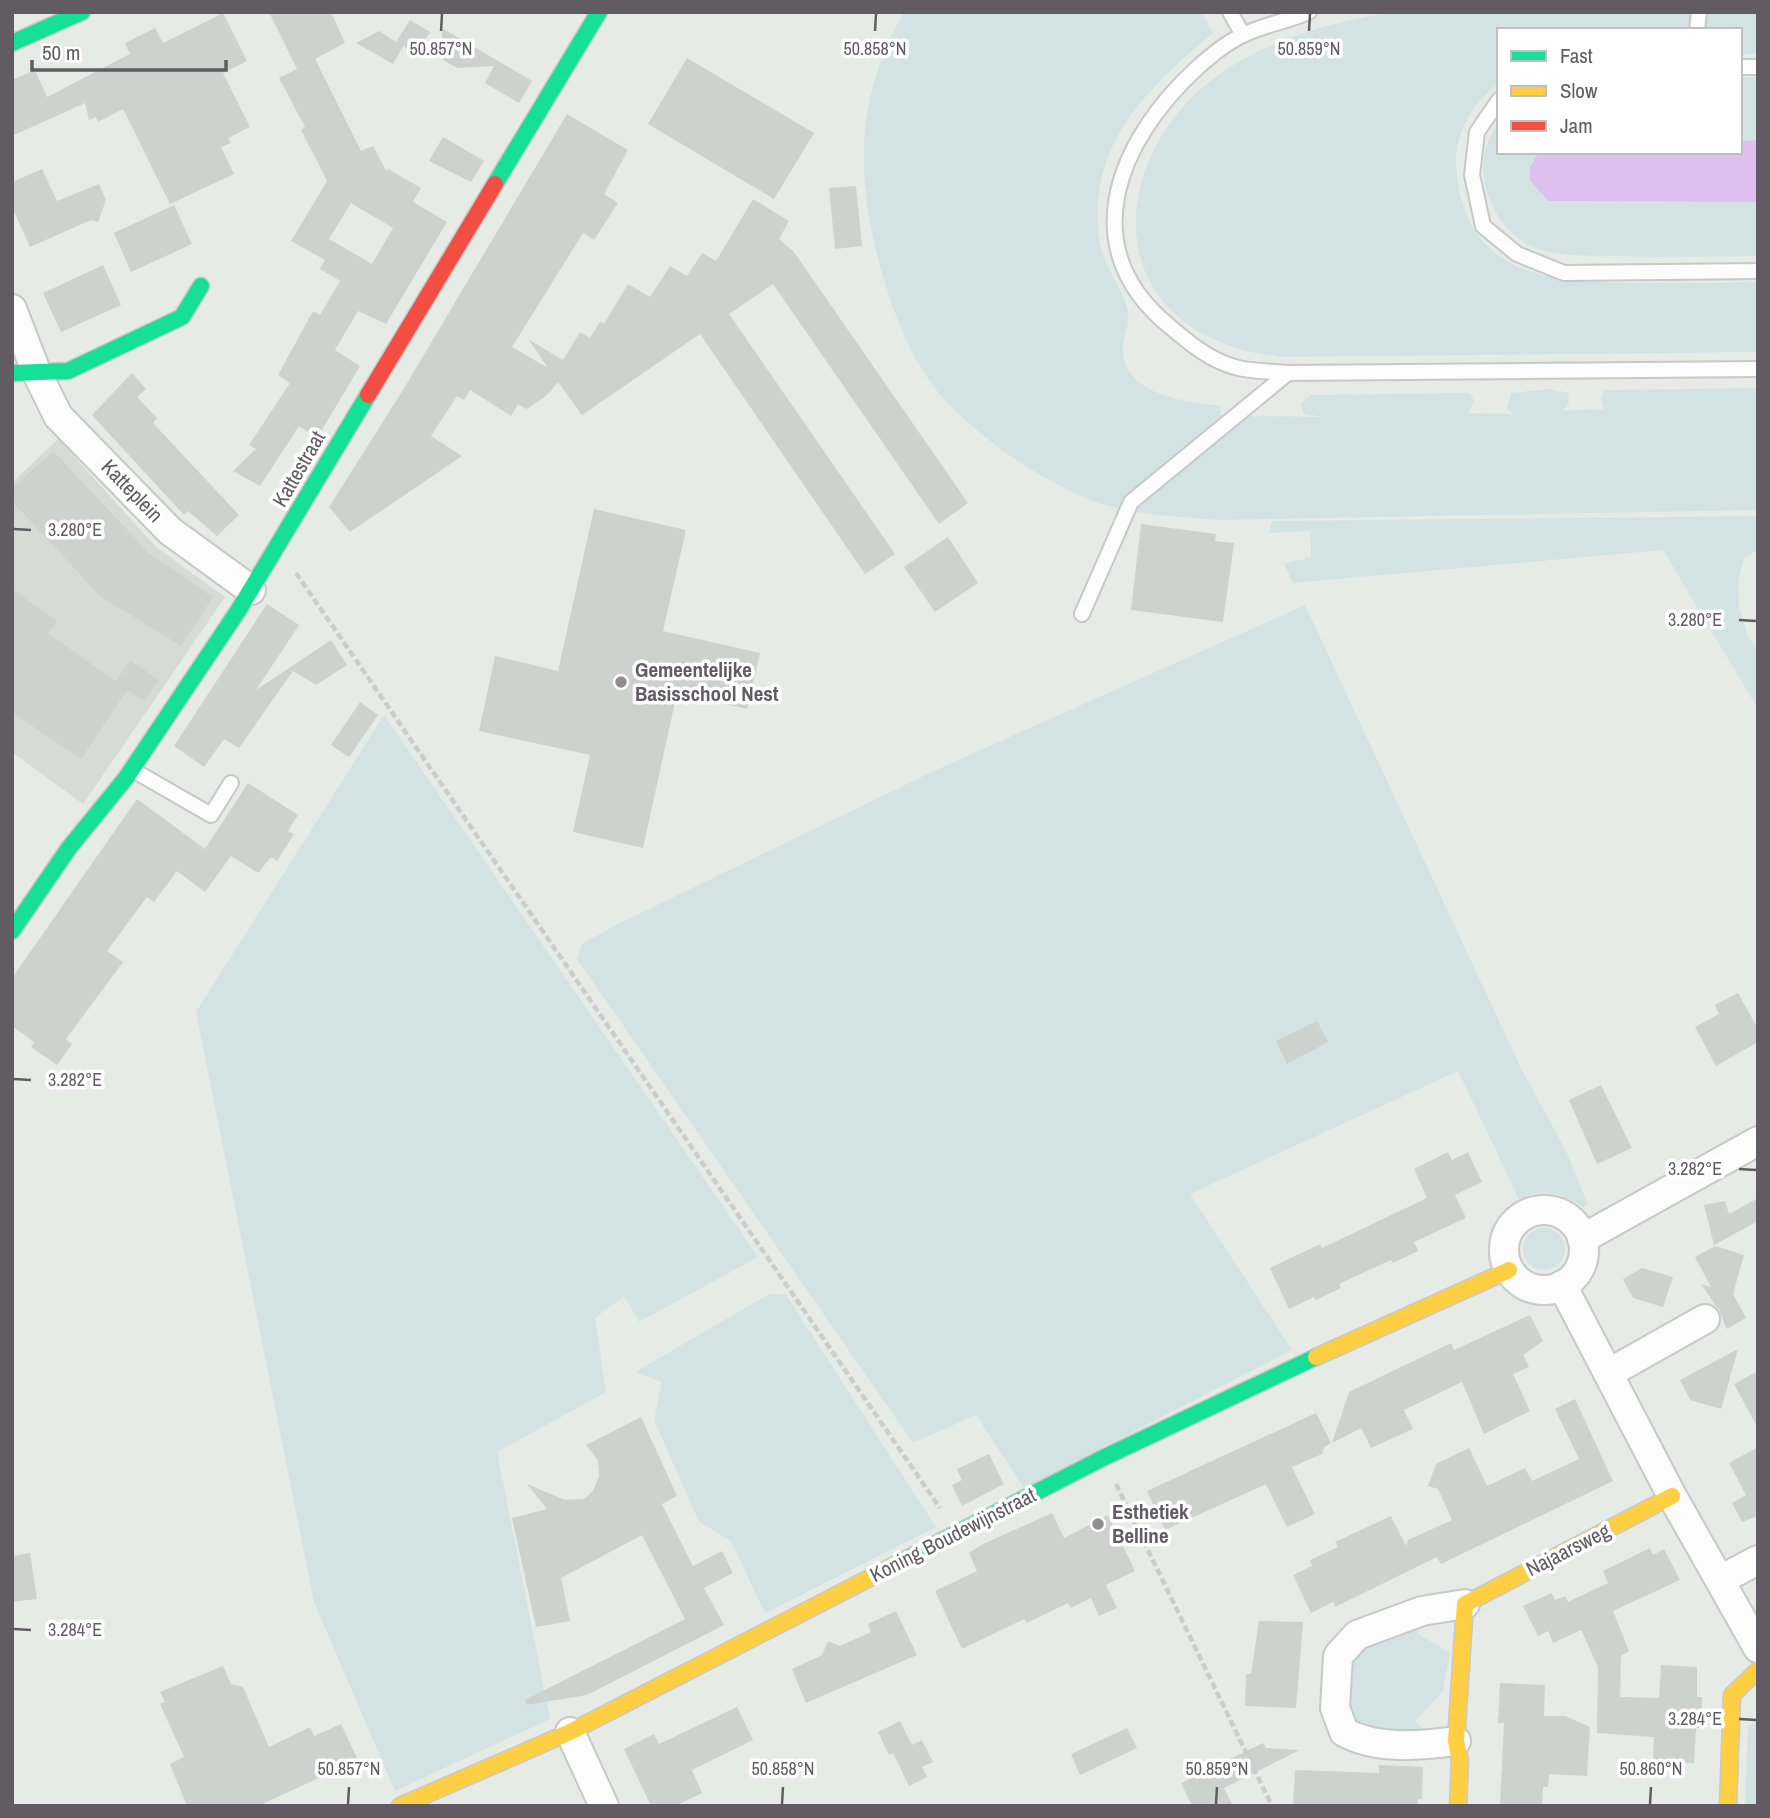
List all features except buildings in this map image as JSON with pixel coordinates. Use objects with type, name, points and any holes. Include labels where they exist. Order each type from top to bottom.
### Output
[{"type":"street","points":[[12,42],[82,12]]},
{"type":"street","name":"Kattestraat","points":[[12,931],[69,849],[132,769],[251,590],[599,12]]},
{"type":"street","points":[[24,372],[68,371],[183,317],[201,286]]},
{"type":"street","name":"Katteplein","points":[[12,309],[24,372],[58,416],[170,531],[251,590]]},
{"type":"street","points":[[1582,1239],[1758,1141]]},
{"type":"street","points":[[1543,1210],[1563,1215],[1582,1239],[1580,1266],[1562,1285],[1552,1289],[1532,1288],[1523,1284],[1509,1270],[1504,1250],[1509,1230],[1533,1211],[1543,1210]]},
{"type":"street","name":"Koning Boudewijnstraat","points":[[400,1806],[570,1732],[1103,1458],[1300,1364],[1509,1270]]},
{"type":"street","points":[[1562,1285],[1672,1496],[1758,1648]]},
{"type":"street","points":[[1609,1373],[1705,1319]]},
{"type":"street","name":"Najaarsweg","points":[[1456,1741],[1426,1745],[1363,1742],[1344,1732],[1335,1708],[1338,1656],[1357,1636],[1422,1611],[1465,1604],[1672,1496]]},
{"type":"street","points":[[1720,1580],[1758,1560]]},
{"type":"street","points":[[1458,1806],[1460,1761],[1456,1741],[1465,1604]]},
{"type":"street","points":[[1728,1806],[1732,1695],[1758,1670]]},
{"type":"street","points":[[570,1732],[604,1806]]},
{"type":"lane","points":[[1230,12],[1243,35]]},
{"type":"lane","points":[[1309,12],[1243,35],[1197,68],[1159,108],[1130,151],[1113,207],[1121,257],[1135,290],[1160,319],[1198,350],[1235,368],[1288,373],[1758,369]]},
{"type":"lane","points":[[1497,103],[1476,132],[1472,175],[1483,226],[1517,254],[1564,273],[1758,271]]},
{"type":"lane","points":[[1082,614],[1131,502],[1288,373]]},
{"type":"lane","points":[[132,769],[211,815],[232,783]]},
{"type":"path","points":[[278,546],[958,1533]]},
{"type":"path","points":[[1103,1458],[1272,1806]]},
{"type":"shaded area","points":[[904,12],[1201,12],[1213,33],[1165,76],[1144,99],[1111,149],[1102,178],[1098,209],[1100,243],[1128,312],[1123,349],[1125,364],[1132,376],[1143,385],[1172,398],[1221,407],[1220,415],[1323,417],[1303,414],[1301,403],[1311,395],[1469,393],[1475,401],[1468,413],[1513,414],[1507,409],[1511,393],[1549,389],[1568,393],[1569,402],[1563,411],[1604,409],[1601,399],[1604,390],[1758,388],[1758,510],[1219,520],[1112,507],[1078,495],[1042,476],[1007,454],[974,428],[934,387],[909,345],[885,283],[868,213],[864,145],[867,112],[875,79]]},
{"type":"shaded area","points":[[1393,12],[1691,12],[1690,28],[1497,28],[1497,85],[1473,110],[1466,121],[1458,145],[1456,170],[1463,206],[1477,234],[1496,254],[1520,267],[1546,276],[1608,283],[1758,282],[1758,352],[1280,357],[1228,345],[1188,324],[1159,297],[1142,264],[1136,228],[1139,191],[1152,154],[1173,119],[1202,88],[1223,72],[1268,47],[1342,22]]},
{"type":"shaded area","points":[[1708,12],[1758,12],[1758,54],[1742,54],[1742,28],[1705,28]]},
{"type":"shaded area","points":[[1742,77],[1758,77],[1758,140],[1742,141]]},
{"type":"shaded area","points":[[1497,125],[1497,154],[1539,154],[1548,201],[1758,202],[1758,256],[1587,256],[1552,253],[1534,247],[1516,236],[1501,221],[1487,192],[1483,174],[1484,155]]},
{"type":"shaded area","points":[[1758,140],[1758,202],[1548,201],[1530,180],[1530,167],[1538,154],[1742,154],[1742,141]]},
{"type":"shaded area","points":[[58,439],[155,546],[225,597],[83,804],[12,752],[12,483]]},
{"type":"shaded area","points":[[1758,516],[1758,549],[1744,558],[1738,583],[1739,607],[1748,636],[1758,650],[1758,709],[1663,550],[1293,583],[1284,564],[1311,557],[1310,531],[1269,533],[1272,521]]},
{"type":"shaded area","points":[[1305,605],[1520,1066],[1566,1151],[1588,1205],[1583,1207],[1568,1198],[1544,1192],[1519,1199],[1458,1071],[1190,1194],[1292,1350],[1024,1488],[976,1415],[913,1443],[577,959],[582,944],[616,925],[936,770]]},
{"type":"shaded area","points":[[384,715],[758,1257],[639,1322],[624,1296],[595,1318],[606,1392],[497,1452],[550,1719],[395,1791],[314,1602],[196,1012]]},
{"type":"shaded area","points":[[1544,1228],[1559,1234],[1565,1249],[1559,1264],[1544,1270],[1529,1264],[1523,1249],[1529,1234]]},
{"type":"shaded area","points":[[769,1294],[786,1295],[936,1527],[765,1613],[731,1541],[699,1522],[654,1420],[662,1382],[635,1372]]},
{"type":"shaded area","points":[[1426,1618],[1417,1633],[1450,1653],[1443,1691],[1415,1721],[1428,1734],[1365,1733],[1347,1713],[1346,1678],[1351,1663],[1368,1645]]},
{"type":"shaded area","points":[[1758,1721],[1758,1806],[1745,1806],[1748,1727]]},
{"type":"traffic: fast","points":[[12,43],[82,12]]},
{"type":"traffic: fast","points":[[495,184],[599,12]]},
{"type":"traffic: fast","points":[[12,373],[68,371],[182,317],[201,286]]},
{"type":"traffic: fast","points":[[12,931],[69,848],[126,778],[238,611],[368,395]]},
{"type":"traffic: fast","points":[[895,1565],[1103,1458],[1316,1357]]},
{"type":"traffic: slow","points":[[1316,1357],[1509,1270]]},
{"type":"traffic: slow","points":[[1458,1806],[1460,1761],[1456,1741],[1465,1604],[1672,1496]]},
{"type":"traffic: slow","points":[[400,1806],[570,1732],[895,1565]]},
{"type":"traffic: slow","points":[[1728,1806],[1732,1695],[1758,1670]]},
{"type":"traffic: jam","points":[[368,395],[495,184]]},
{"type":"place","name":"Gemeentelijke Basisschool Nest","points":[[621,682]]},
{"type":"place","name":"Esthetiek Belline","points":[[1098,1524]]}]
